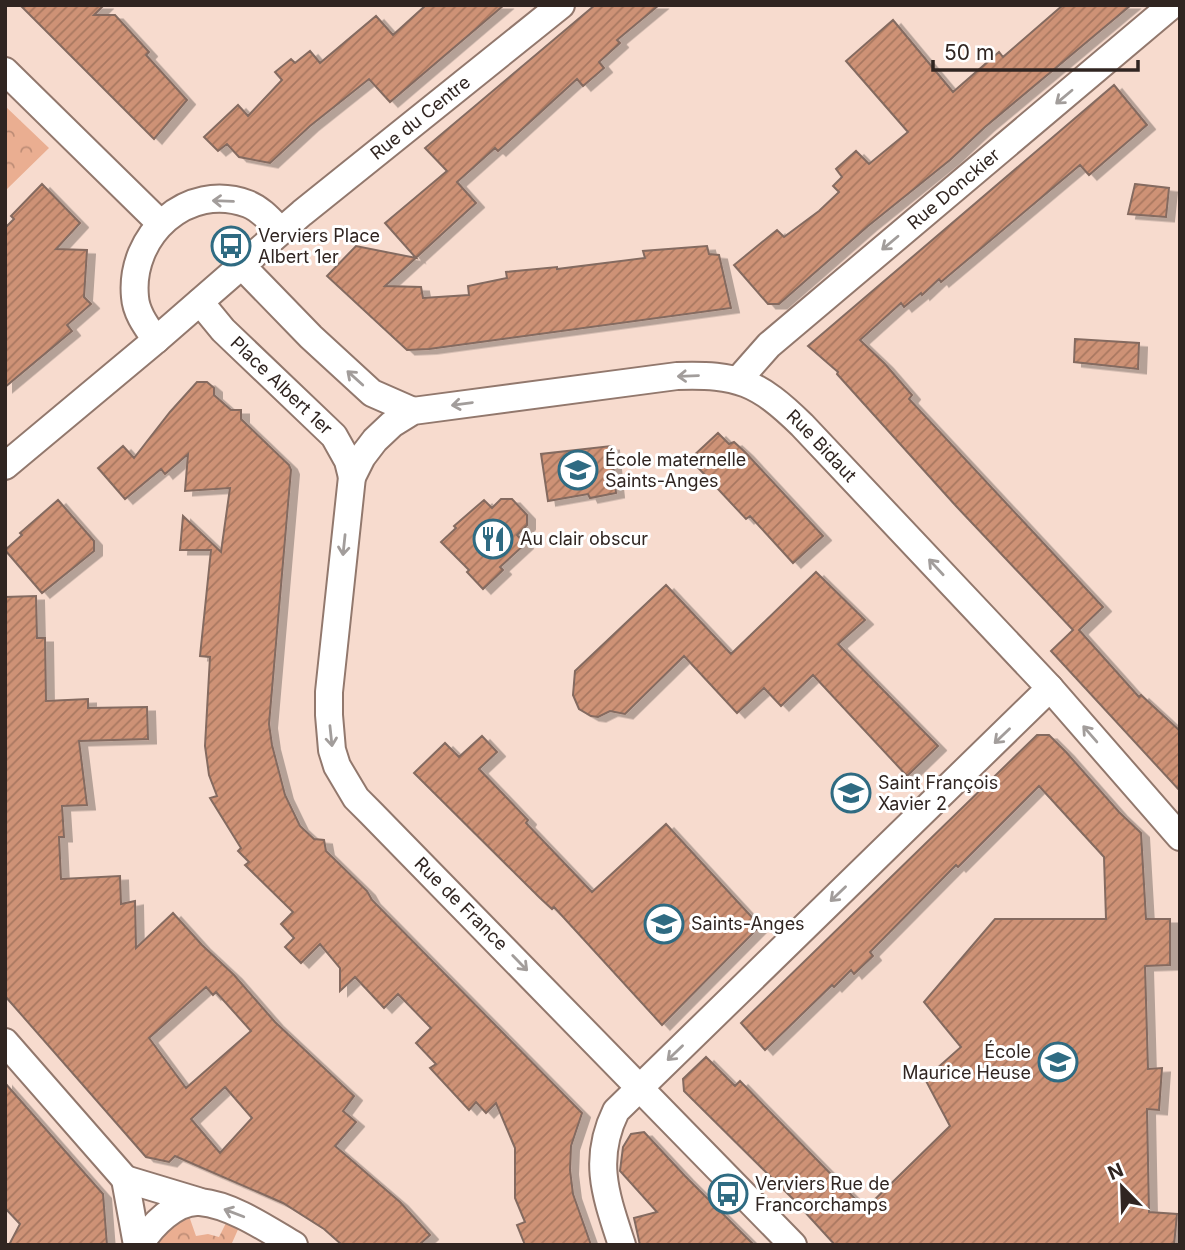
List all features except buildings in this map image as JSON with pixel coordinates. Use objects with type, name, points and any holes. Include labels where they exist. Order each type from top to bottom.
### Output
[{"type":"street","name":"Rue du Centre","points":[[281,231],[561,5]]},
{"type":"street","name":"Rue Donckier","points":[[739,379],[769,345],[1172,5]]},
{"type":"street","points":[[5,71],[160,223]]},
{"type":"street","points":[[5,466],[156,340],[281,231],[259,209],[233,200],[203,201],[190,204],[160,223],[146,242],[138,261],[135,281],[135,299],[144,323],[156,340]]},
{"type":"street","points":[[242,266],[302,328],[372,393],[413,411]]},
{"type":"street","name":"Place Albert 1er","points":[[200,302],[223,330],[334,436],[348,461],[352,477]]},
{"type":"street","name":"Rue Bidaut","points":[[352,477],[375,440],[392,424],[413,411],[677,376],[707,375],[739,379],[760,389],[788,411],[1168,809],[1180,837]]},
{"type":"street","name":"Rue de France","points":[[352,477],[329,692],[330,734],[337,766],[356,798],[793,1245]]},
{"type":"street","points":[[622,1245],[602,1175],[602,1155],[607,1129],[616,1111],[1050,688]]},
{"type":"street","points":[[5,1042],[125,1178],[139,1245]]},
{"type":"street","points":[[125,1178],[238,1213],[294,1245]]},
{"type":"street","points":[[139,1245],[163,1217],[198,1201]]},
{"type":"green space","points":[[5,106],[49,148],[5,191]]},
{"type":"green space","points":[[189,1216],[196,1236],[208,1234],[219,1237],[228,1219],[240,1225],[232,1243],[235,1245],[157,1245],[177,1221]]},
{"type":"place","name":"Verviers Place Albert 1er","points":[[231,246]]},
{"type":"place","name":"École maternelle Saints-Anges","points":[[578,470]]},
{"type":"place","name":"Au clair obscur","points":[[493,539]]},
{"type":"place","name":"Saint François Xavier 2","points":[[851,793]]},
{"type":"place","name":"Saints-Anges","points":[[664,924]]},
{"type":"place","name":"École Maurice Heuse","points":[[1058,1062]]},
{"type":"place","name":"Verviers Rue de Francorchamps","points":[[728,1194]]}]
